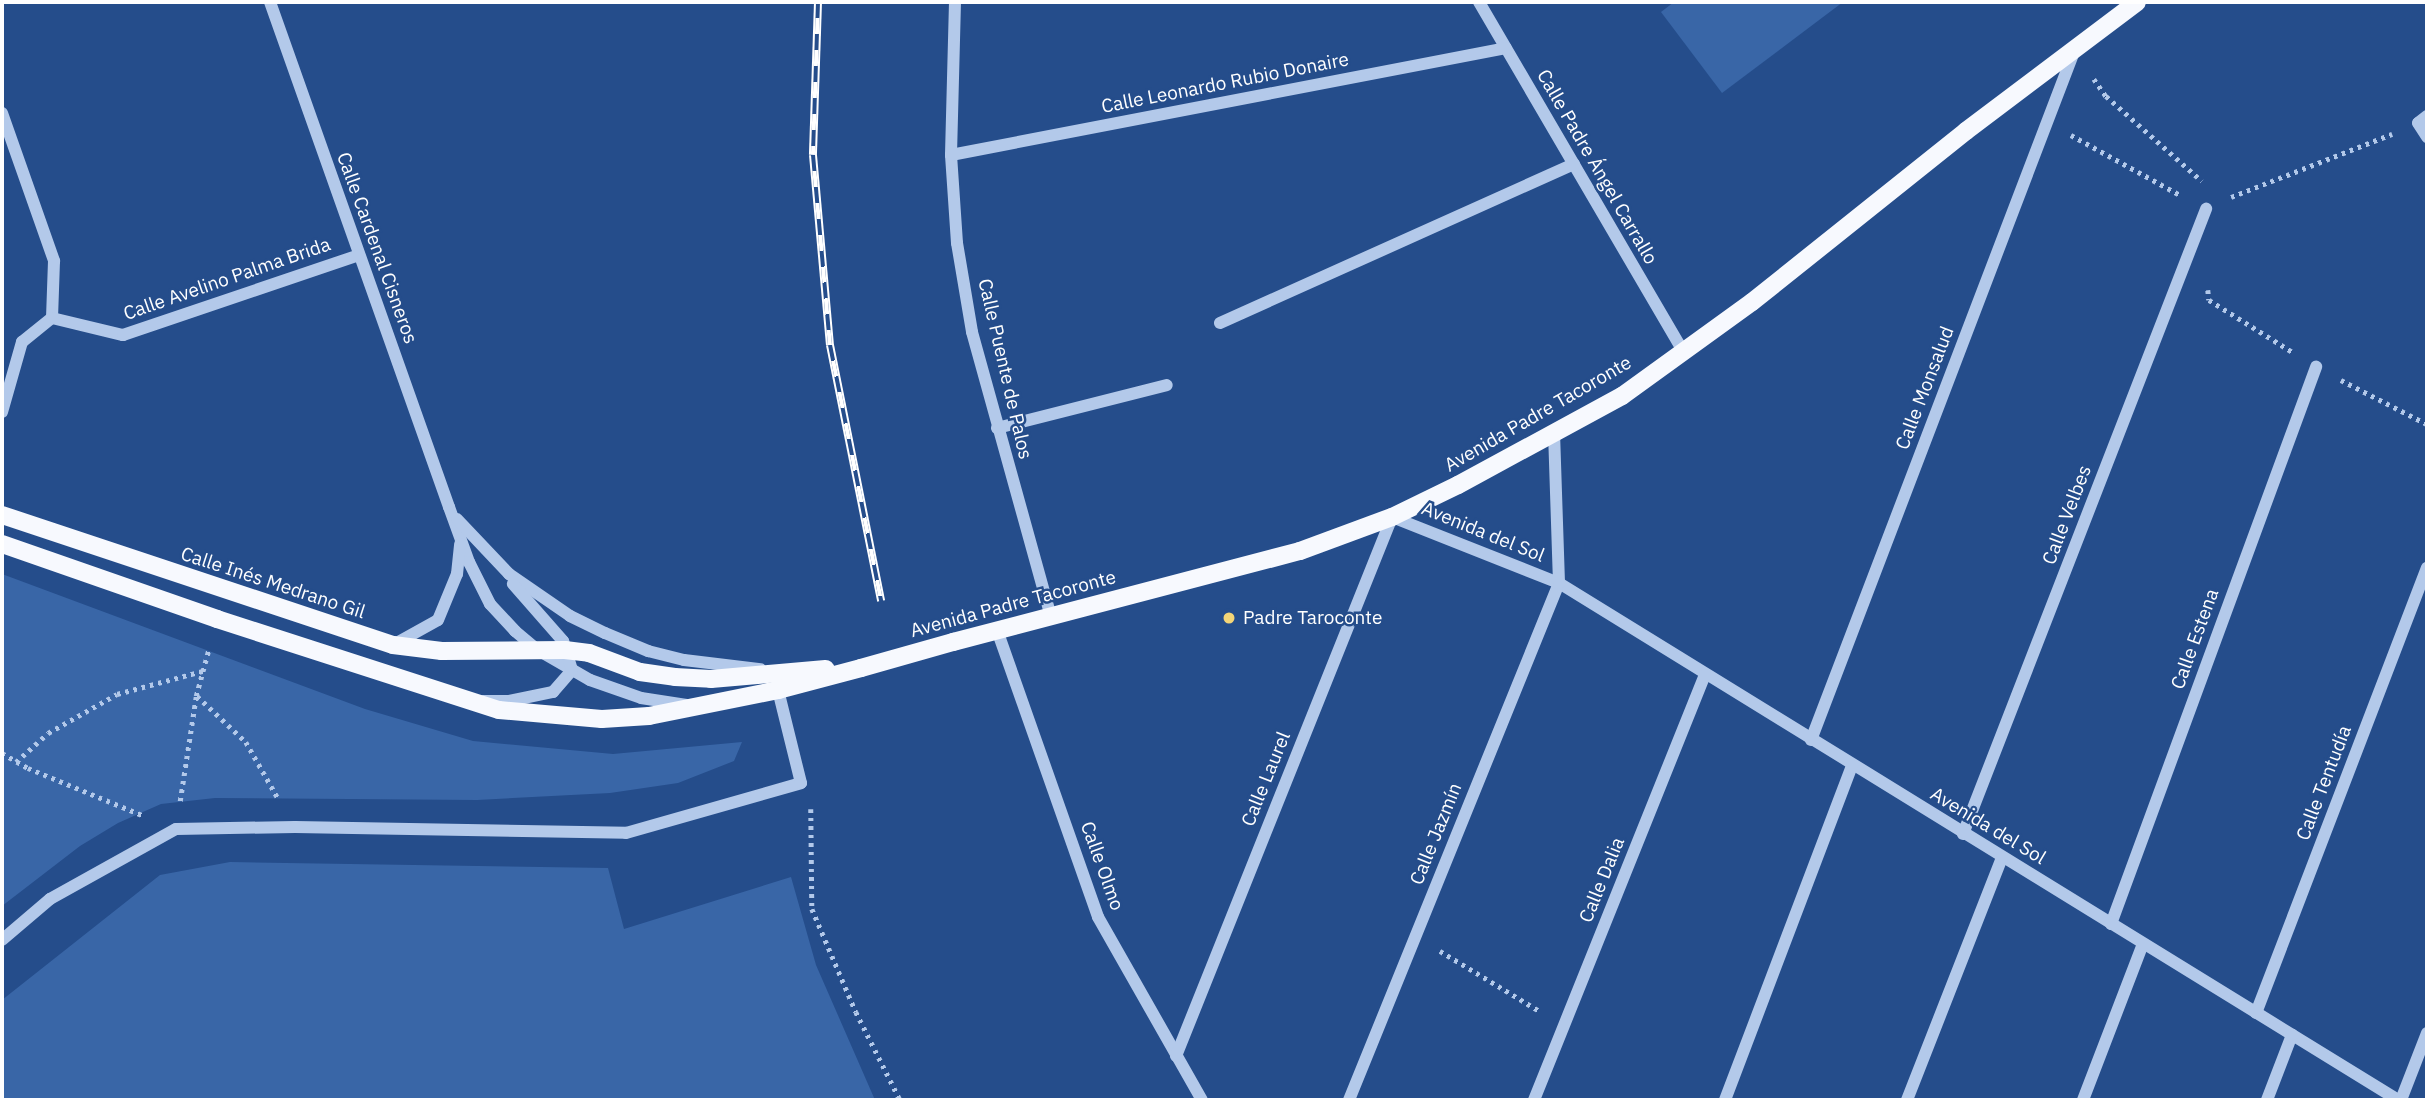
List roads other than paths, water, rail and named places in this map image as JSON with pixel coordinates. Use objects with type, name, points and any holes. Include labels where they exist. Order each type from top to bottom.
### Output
[{"type":"main road","name":"Avenida Padre Tacoronte","points":[[469,701],[499,710],[602,719],[649,716],[729,701],[778,690],[1049,614],[1300,551],[1392,517],[1622,396],[1752,302],[2137,2]]},
{"type":"main road","name":"Calle Inés Medrano Gil","points":[[2,516],[393,645],[442,651],[538,650]]},
{"type":"main road","points":[[2,544],[217,619],[469,701]]},
{"type":"main road","name":"Avenida Padre Tacoronte","points":[[538,650],[589,653],[640,672],[711,679],[861,667]]},
{"type":"street","name":"Calle Cardenal Cisneros","points":[[270,2],[461,540],[490,604],[515,631],[538,650],[590,680],[641,698],[683,705],[729,701]]},
{"type":"street","name":"Calle Puente de Palos","points":[[955,2],[951,55],[951,155],[957,243],[965,294],[997,428],[1049,614]]},
{"type":"street","name":"Calle Padre Ángel Carrallo","points":[[1479,2],[1683,351]]},
{"type":"street","name":"Calle Leonardo Rubio Donaire","points":[[951,155],[1506,48]]},
{"type":"street","name":"Calle Monsalud","points":[[1811,740],[2075,49]]},
{"type":"street","points":[[2,113],[6,140],[54,261],[52,318],[22,342],[2,412]]},
{"type":"street","points":[[2423,120],[2427,137]]},
{"type":"street","points":[[1220,323],[1574,164]]},
{"type":"street","name":"Calle Velbes","points":[[1963,834],[2206,209]]},
{"type":"street","name":"Calle Avelino Palma Brida","points":[[52,318],[123,335],[359,255]]},
{"type":"street","name":"Calle Estena","points":[[2111,924],[2316,367]]},
{"type":"street","points":[[997,428],[1167,385]]},
{"type":"street","name":"Avenida del Sol","points":[[1554,432],[1559,583]]},
{"type":"street","name":"Calle Cardenal Cisneros","points":[[449,507],[468,534],[509,574],[570,616],[648,651],[696,661],[794,671]]},
{"type":"street","name":"Avenida del Sol","points":[[1392,517],[1559,583],[1704,675],[2400,1100]]},
{"type":"street","name":"Calle Laurel","points":[[1175,1056],[1392,517]]},
{"type":"street","name":"Calle Cardenal Cisneros","points":[[393,645],[438,620],[457,574],[461,540]]},
{"type":"street","name":"Calle Cardenal Cisneros","points":[[491,556],[562,641],[572,670]]},
{"type":"street","name":"Calle Tentudía","points":[[2256,1013],[2427,568]]},
{"type":"street","name":"Calle Jazmín","points":[[1349,1100],[1559,583]]},
{"type":"street","name":"Calle Olmo","points":[[997,630],[1098,917],[1202,1100]]},
{"type":"street","points":[[469,701],[509,701],[553,692],[572,670]]},
{"type":"street","name":"Calle Dalia","points":[[1534,1100],[1704,675]]},
{"type":"street","points":[[2,940],[50,900],[176,829],[295,827],[626,834],[802,783],[778,690]]},
{"type":"street","points":[[1725,1100],[1852,765]]},
{"type":"street","points":[[1907,1100],[2001,857]]},
{"type":"street","points":[[2083,1100],[2143,944]]},
{"type":"street","points":[[2400,1100],[2427,1032]]},
{"type":"street","points":[[2267,1100],[2292,1035]]},
{"type":"railway","points":[[818,2],[813,155],[830,345],[881,601]]},
{"type":"place","name":"Padre Taroconte","points":[[1229,618]]}]
